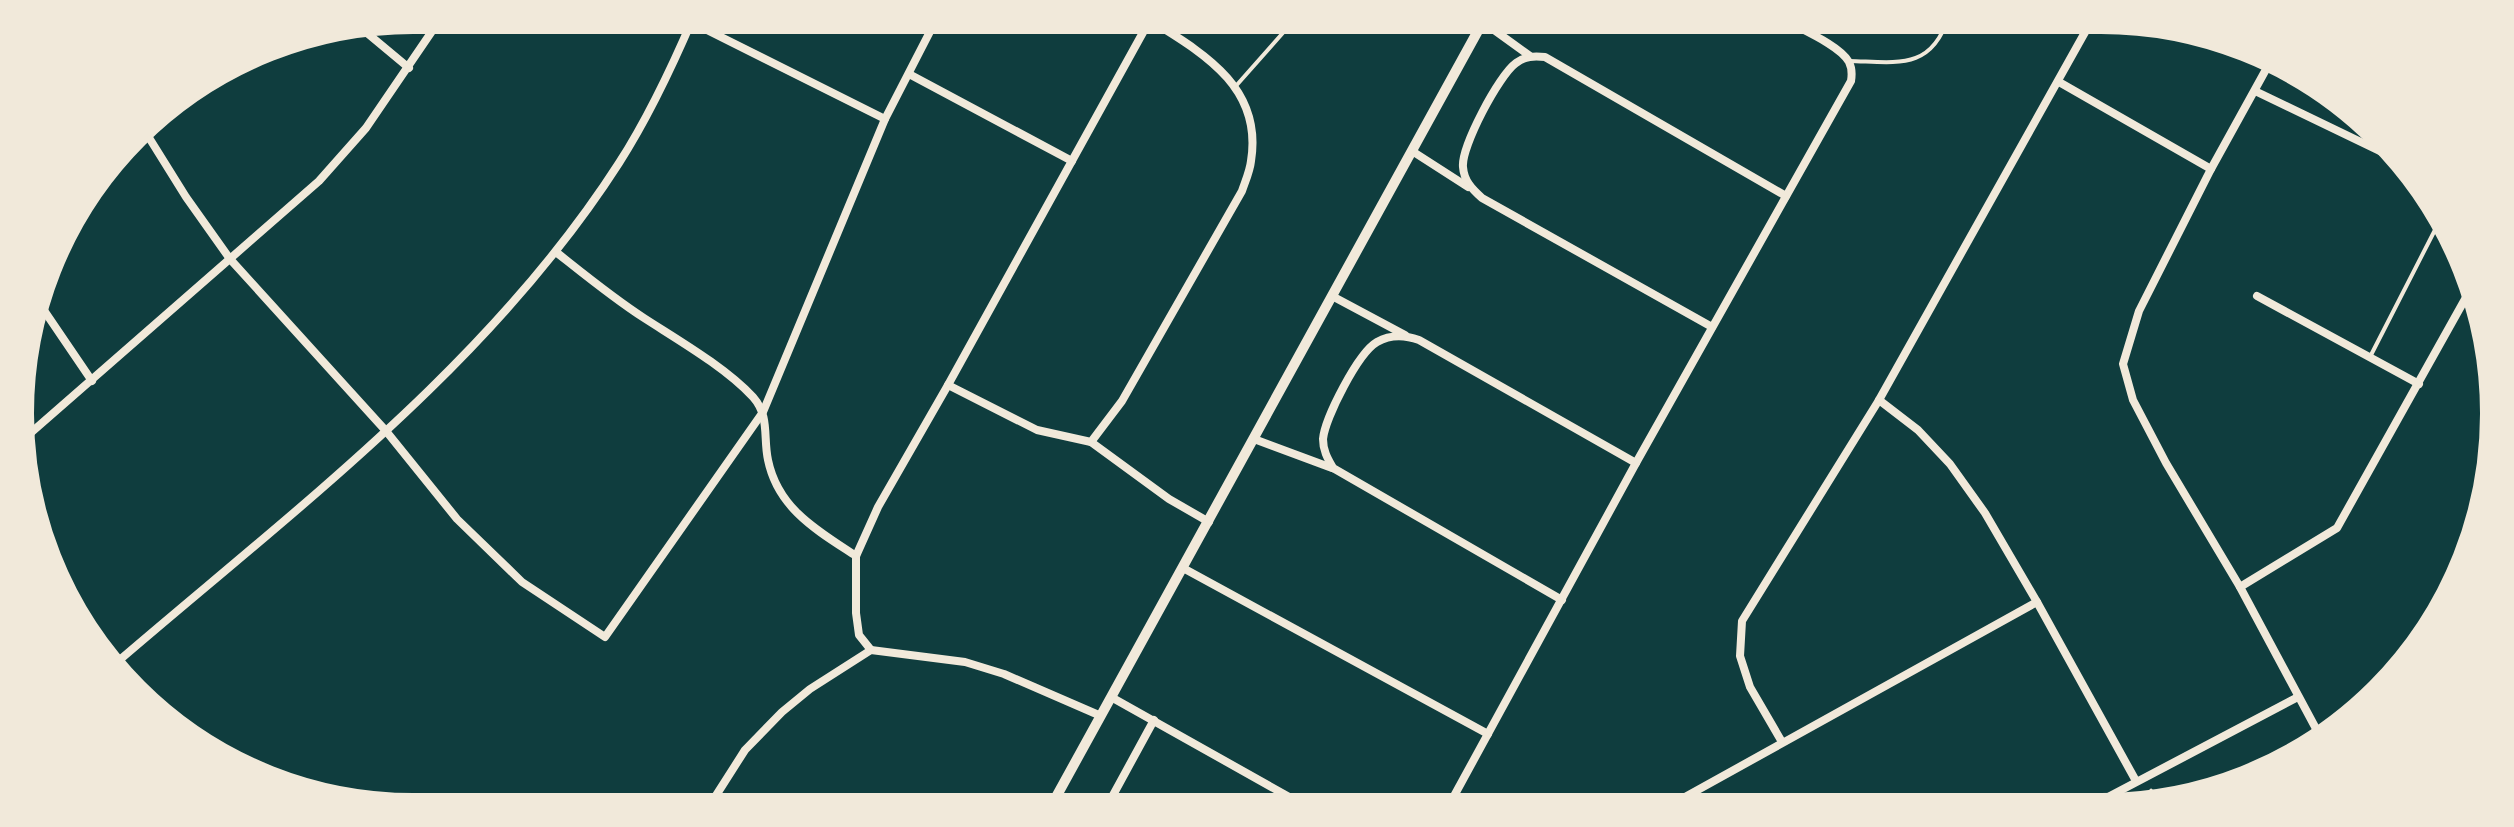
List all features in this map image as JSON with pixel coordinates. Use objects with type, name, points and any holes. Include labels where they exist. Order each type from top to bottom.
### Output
[{"type":"street","points":[[33,431],[319,181],[366,128],[432,32]]},
{"type":"street","points":[[121,658],[386,431],[515,301],[556,252],[621,161],[686,32]]},
{"type":"street","points":[[715,32],[885,119]]},
{"type":"street","points":[[150,139],[230,259],[386,431],[457,519],[551,603],[605,637],[763,412],[885,119],[930,32]]},
{"type":"street","points":[[871,650],[859,635],[856,556],[878,507],[1143,32]]},
{"type":"street","points":[[1091,442],[1122,401],[1242,191],[1251,161],[1251,129],[1242,98],[1225,72],[1170,32]]},
{"type":"street","points":[[1057,795],[1477,32]]},
{"type":"street","points":[[1499,32],[1530,56]]},
{"type":"street","points":[[1455,795],[1636,463],[1851,81],[1849,61],[1842,52],[1806,32]]},
{"type":"street","points":[[1782,742],[1750,687],[1740,656],[1742,621],[1879,400],[2086,32]]},
{"type":"street","points":[[369,35],[409,68]]},
{"type":"street","points":[[1472,189],[1465,179],[1464,153],[1502,78],[1519,60],[1530,56],[1545,57],[1786,196]]},
{"type":"street","points":[[2266,70],[2211,169],[2139,311],[2123,364],[2133,400],[2166,463],[2240,587],[2316,728]]},
{"type":"street","points":[[909,74],[1072,161]]},
{"type":"street","points":[[2059,82],[2211,169]]},
{"type":"street","points":[[2255,91],[2374,148]]},
{"type":"street","points":[[1412,151],[1482,198],[1712,327]]},
{"type":"street","points":[[556,252],[744,389],[763,412],[767,423],[768,459],[774,481],[783,497],[798,515],[856,556]]},
{"type":"street","points":[[1332,296],[1419,340],[1636,463]]},
{"type":"street","points":[[2257,296],[2419,384]]},
{"type":"street","points":[[2240,587],[2337,528],[2465,300]]},
{"type":"street","points":[[46,313],[92,381]]},
{"type":"street","points":[[1333,468],[1324,448],[1326,425],[1359,362],[1365,352],[1385,339],[1408,337]]},
{"type":"street","points":[[948,385],[1037,430],[1091,442],[1169,499],[1209,522]]},
{"type":"street","points":[[1879,400],[1918,430],[1950,464],[1985,513],[2136,781]]},
{"type":"street","points":[[1254,439],[1333,468],[1562,600]]},
{"type":"street","points":[[1183,568],[1488,734]]},
{"type":"street","points":[[1688,795],[2037,602]]},
{"type":"street","points":[[716,795],[745,750],[782,712],[810,689],[871,650],[965,662],[1004,674],[1101,716]]},
{"type":"street","points":[[1111,697],[1286,795]]},
{"type":"street","points":[[2112,795],[2298,697]]},
{"type":"street","points":[[1113,795],[1154,720]]},
{"type":"lane","points":[[1235,87],[1284,32]]},
{"type":"lane","points":[[1849,61],[1908,62],[1925,54],[1939,41],[1943,32]]},
{"type":"lane","points":[[2370,357],[2435,230]]}]
